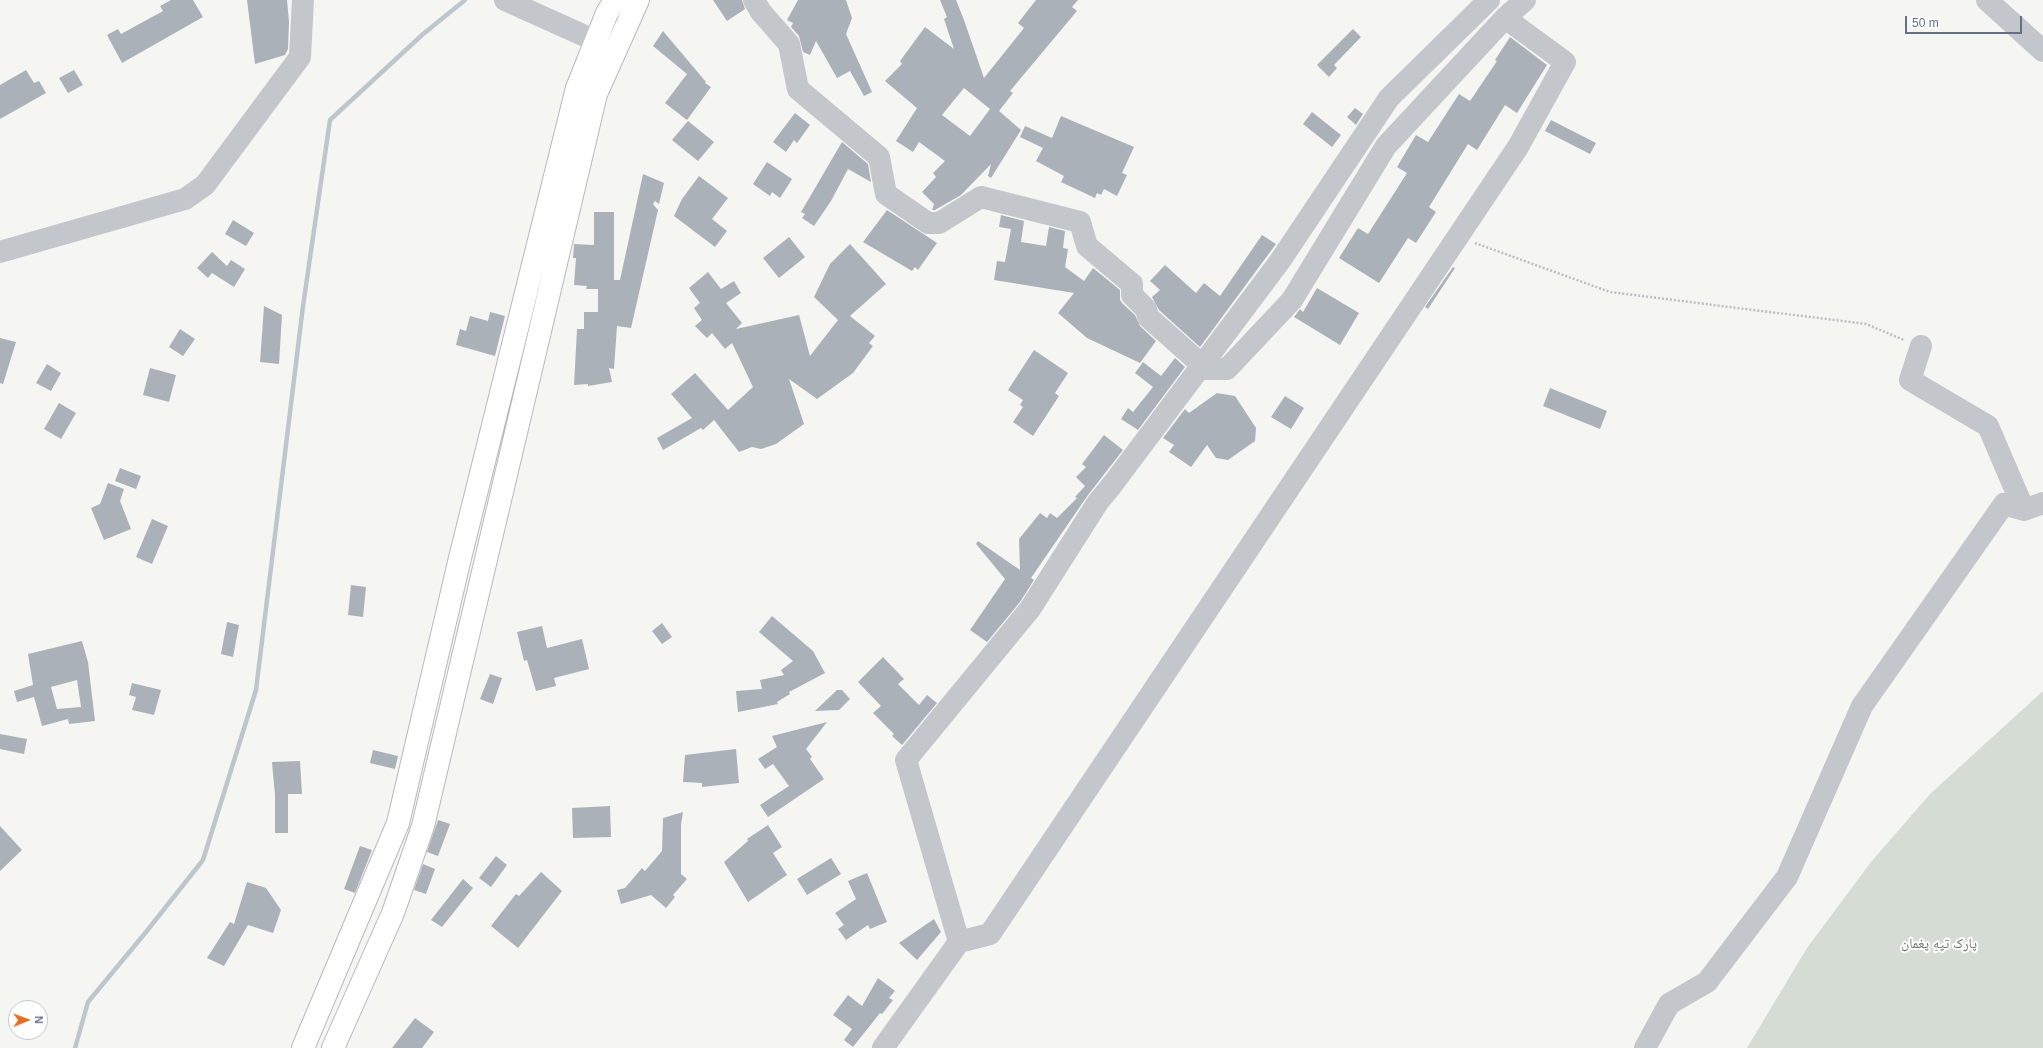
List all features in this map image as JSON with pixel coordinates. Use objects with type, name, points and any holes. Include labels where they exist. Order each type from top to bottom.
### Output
[{"type":"main road","points":[[303,1048],[398,823],[460,558],[577,88],[607,13],[615,0]]},
{"type":"main road","points":[[333,1048],[393,913],[423,826],[596,94],[638,0]]},
{"type":"street","points":[[0,252],[185,199],[205,185],[300,57],[303,0]]},
{"type":"street","points":[[754,0],[761,12],[789,44],[798,89],[879,158],[886,194],[928,224],[939,223],[981,196],[1080,222],[1087,246],[1132,284],[1132,295],[1146,309],[1148,317],[1200,367],[1227,369],[1292,300],[1386,146],[1505,18],[1525,0]]},
{"type":"street","points":[[959,942],[906,760],[1030,609],[1098,502],[1280,261],[1389,98],[1488,0]]},
{"type":"street","points":[[1986,0],[2043,51]]},
{"type":"street","points":[[510,2],[596,41]]},
{"type":"street","points":[[883,1048],[959,942],[990,934],[1518,147],[1565,62],[1505,18]]},
{"type":"street","points":[[1920,346],[1910,380],[1988,426],[2033,507]]},
{"type":"street","points":[[1645,1048],[1669,1004],[1707,982],[1787,877],[1862,706],[2004,504],[2033,507]]},
{"type":"path","points":[[1458,236],[1610,292],[1866,324],[1920,346]]},
{"type":"green space","name":"پارک تپهِ پغمان","points":[[2043,691],[2043,1048],[1747,1048],[1807,948],[1871,862],[1930,794]]},
{"type":"building","points":[[171,0],[193,0],[203,17],[122,63],[107,35],[118,29],[121,34],[163,11],[160,6]]},
{"type":"building","points":[[247,0],[287,0],[289,22],[288,49],[285,55],[255,64]]},
{"type":"building","points":[[713,0],[742,0],[745,9],[727,21]]},
{"type":"building","points":[[798,0],[846,0],[852,18],[846,34],[872,92],[864,96],[850,71],[837,78],[816,41],[810,55],[803,52],[799,36],[791,27],[793,23],[787,20]]},
{"type":"building","points":[[940,0],[956,0],[984,78],[1024,28],[1018,23],[1036,0],[1078,0],[1072,7],[1077,11],[1010,91],[1013,93],[999,111],[1021,130],[991,178],[988,176],[991,164],[961,195],[935,210],[932,210],[934,204],[922,192],[936,177],[933,173],[945,161],[919,142],[913,152],[896,141],[917,108],[885,81],[902,64],[900,61],[925,27],[954,49],[944,19],[947,17]],"holes":[[[964,88],[990,109],[970,136],[942,115]]]},
{"type":"building","points":[[1353,29],[1361,37],[1334,65],[1337,68],[1329,77],[1317,65]]},
{"type":"building","points":[[663,31],[706,82],[705,83],[711,87],[687,120],[665,103],[687,74],[653,46]]},
{"type":"building","points":[[1510,37],[1547,65],[1517,113],[1505,105],[1477,150],[1468,144],[1429,207],[1436,212],[1416,243],[1408,238],[1379,283],[1339,258],[1358,228],[1368,234],[1407,173],[1397,167],[1416,135],[1428,142],[1459,94],[1470,101],[1497,61],[1495,60]]},
{"type":"building","points":[[26,70],[34,83],[39,81],[46,93],[0,119],[0,85]]},
{"type":"building","points":[[74,70],[83,85],[68,93],[59,78]]},
{"type":"building","points":[[1355,108],[1363,114],[1356,125],[1347,117]]},
{"type":"building","points":[[1312,112],[1341,135],[1332,147],[1303,124]]},
{"type":"building","points":[[795,113],[810,125],[797,143],[794,140],[786,152],[773,142]]},
{"type":"building","points":[[1061,116],[1134,147],[1122,173],[1127,175],[1117,196],[1104,189],[1101,195],[1097,193],[1095,198],[1061,182],[1064,176],[1036,161],[1043,148],[1020,137],[1025,126],[1052,138]]},
{"type":"building","points":[[1551,120],[1596,143],[1590,154],[1545,131]]},
{"type":"building","points":[[688,121],[714,142],[698,161],[672,140]]},
{"type":"building","points":[[842,142],[868,164],[871,182],[848,169],[831,201],[814,226],[802,218],[805,214],[801,212]]},
{"type":"building","points":[[767,162],[792,179],[780,198],[772,192],[770,196],[753,184]]},
{"type":"building","points":[[643,174],[664,183],[659,204],[655,201],[653,204],[658,210],[631,328],[617,326],[614,369],[609,368],[612,382],[588,386],[588,384],[574,385],[577,329],[584,329],[584,312],[598,312],[598,289],[586,289],[587,286],[574,285],[576,258],[573,258],[574,244],[594,245],[594,212],[614,212],[614,280],[620,280]]},
{"type":"building","points":[[699,176],[728,198],[712,219],[727,231],[715,247],[674,216],[682,199]]},
{"type":"building","points":[[887,210],[937,243],[918,270],[915,267],[912,271],[863,242]]},
{"type":"building","points":[[1001,215],[1024,221],[1021,242],[1046,246],[1049,227],[1065,231],[1063,248],[1068,249],[1065,267],[1084,281],[1093,268],[1120,290],[1120,300],[1135,315],[1140,326],[1156,341],[1140,363],[1087,338],[1058,313],[1074,293],[994,280],[997,261],[1005,262],[1011,229],[999,227]]},
{"type":"building","points":[[233,220],[254,233],[246,246],[225,234]]},
{"type":"building","points":[[1262,235],[1276,244],[1200,347],[1159,310],[1152,297],[1160,290],[1150,281],[1165,265],[1196,293],[1204,283],[1220,296]]},
{"type":"building","points":[[789,237],[805,257],[779,278],[763,258]]},
{"type":"building","points":[[850,244],[886,284],[850,316],[875,336],[869,343],[873,346],[853,373],[817,399],[789,379],[804,424],[776,444],[761,449],[752,447],[739,452],[714,420],[703,430],[701,428],[663,450],[657,438],[692,418],[671,394],[695,373],[728,410],[753,387],[732,343],[725,349],[712,333],[707,338],[695,326],[702,320],[694,308],[700,303],[689,288],[708,272],[721,289],[734,281],[741,293],[726,303],[742,323],[736,329],[799,315],[810,356],[838,320],[814,297],[830,264]]},
{"type":"building","points":[[212,252],[227,266],[231,260],[245,269],[234,287],[212,273],[208,278],[197,268]]},
{"type":"building","points":[[1453,267],[1455,268],[1428,309],[1425,307]]},
{"type":"building","points":[[1317,288],[1359,313],[1340,345],[1294,317],[1300,309],[1303,312]]},
{"type":"building","points":[[264,306],[282,315],[279,364],[260,362]]},
{"type":"building","points":[[490,312],[505,316],[495,356],[456,345],[460,329],[466,331],[470,316],[488,321]]},
{"type":"building","points":[[180,329],[195,339],[183,356],[169,347]]},
{"type":"building","points":[[0,338],[16,342],[3,384],[0,383]]},
{"type":"building","points":[[1034,350],[1068,373],[1055,393],[1059,396],[1033,436],[1013,422],[1023,407],[1020,405],[1023,400],[1008,390]]},
{"type":"building","points":[[1175,358],[1185,367],[1138,430],[1121,419],[1128,408],[1133,412],[1153,387],[1135,373],[1143,362],[1161,376]]},
{"type":"building","points":[[47,364],[61,373],[51,391],[36,383]]},
{"type":"building","points":[[150,368],[176,375],[169,402],[143,395]]},
{"type":"building","points":[[1550,388],[1607,411],[1600,429],[1543,406]]},
{"type":"building","points":[[1217,393],[1235,396],[1256,428],[1255,441],[1228,460],[1216,458],[1207,445],[1191,467],[1169,452],[1174,445],[1163,438],[1185,409],[1189,413]]},
{"type":"building","points":[[1285,396],[1304,408],[1291,429],[1271,417]]},
{"type":"building","points":[[59,403],[76,413],[61,439],[44,429]]},
{"type":"building","points":[[1104,435],[1123,450],[1088,495],[1031,578],[1034,580],[1020,602],[987,642],[970,630],[1005,579],[976,544],[978,541],[1020,570],[1019,539],[1040,513],[1047,518],[1050,513],[1057,518],[1077,498],[1075,497],[1085,486],[1076,477],[1086,467],[1082,464]]},
{"type":"building","points":[[120,468],[141,476],[136,489],[115,481]]},
{"type":"building","points":[[108,483],[124,489],[120,501],[131,529],[104,540],[91,508],[100,504]]},
{"type":"building","points":[[152,519],[168,526],[152,564],[136,557]]},
{"type":"building","points":[[351,585],[366,587],[363,617],[348,615]]},
{"type":"building","points":[[772,616],[813,651],[825,673],[789,692],[790,694],[777,702],[778,704],[738,712],[736,691],[762,689],[760,680],[784,675],[781,670],[793,661],[759,632]]},
{"type":"building","points":[[227,622],[239,625],[233,657],[221,654]]},
{"type":"building","points":[[662,623],[672,637],[662,644],[652,631]]},
{"type":"building","points":[[542,626],[547,648],[582,639],[589,669],[554,678],[556,686],[536,691],[527,660],[524,661],[517,632]]},
{"type":"building","points":[[82,641],[88,662],[95,721],[69,724],[68,719],[42,726],[34,697],[17,702],[14,691],[33,685],[28,654]],"holes":[[[77,680],[81,707],[57,709],[51,687]]]},
{"type":"building","points":[[883,657],[904,679],[898,684],[919,705],[927,695],[937,703],[902,745],[892,736],[894,734],[873,713],[881,706],[858,682]]},
{"type":"building","points":[[490,674],[502,678],[493,704],[480,699]]},
{"type":"building","points":[[132,683],[161,690],[154,715],[132,710],[136,697],[129,695]]},
{"type":"building","points":[[837,690],[842,690],[850,699],[839,710],[815,711]]},
{"type":"building","points":[[827,722],[806,749],[812,757],[810,759],[824,779],[768,817],[760,805],[789,786],[773,764],[765,769],[758,759],[777,747],[772,736]]},
{"type":"building","points":[[0,734],[27,739],[24,754],[0,749]]},
{"type":"building","points":[[736,749],[739,783],[702,787],[702,783],[683,782],[685,755]]},
{"type":"building","points":[[373,750],[398,756],[395,769],[370,763]]},
{"type":"building","points":[[300,761],[302,794],[288,794],[288,833],[275,833],[275,795],[272,762]]},
{"type":"building","points":[[610,806],[611,837],[573,838],[572,808]]},
{"type":"building","points":[[683,812],[681,825],[681,874],[687,879],[673,895],[675,897],[666,908],[651,895],[621,904],[617,890],[625,888],[642,868],[645,871],[662,851],[663,818]]},
{"type":"building","points":[[438,820],[450,824],[438,856],[427,852]]},
{"type":"building","points":[[768,825],[782,847],[773,853],[787,875],[748,902],[724,862],[748,841],[747,839]]},
{"type":"building","points":[[0,826],[22,850],[0,871]]},
{"type":"building","points":[[360,846],[372,850],[355,893],[344,889]]},
{"type":"building","points":[[496,856],[507,865],[491,887],[479,878]]},
{"type":"building","points":[[831,858],[841,874],[807,895],[797,879]]},
{"type":"building","points":[[423,864],[435,869],[426,894],[414,890]]},
{"type":"building","points":[[541,872],[562,891],[518,948],[491,926],[516,894],[519,896]]},
{"type":"building","points":[[867,873],[887,922],[870,929],[868,925],[846,940],[838,929],[844,925],[835,913],[856,899],[848,881]]},
{"type":"building","points":[[463,879],[473,888],[442,927],[431,920]]},
{"type":"building","points":[[247,882],[266,888],[281,910],[273,933],[248,925],[224,966],[207,958],[230,922],[234,924]]},
{"type":"building","points":[[934,919],[941,932],[917,960],[899,943]]},
{"type":"building","points":[[878,978],[895,991],[889,998],[893,1000],[882,1014],[880,1013],[853,1047],[844,1040],[852,1029],[833,1015],[848,995],[862,1006]]},
{"type":"building","points":[[415,1018],[434,1032],[422,1048],[392,1048]]},
{"type":"waterway","points":[[75,1048],[88,1002],[203,860],[256,690],[303,306],[330,120],[422,35],[465,0]]}]
